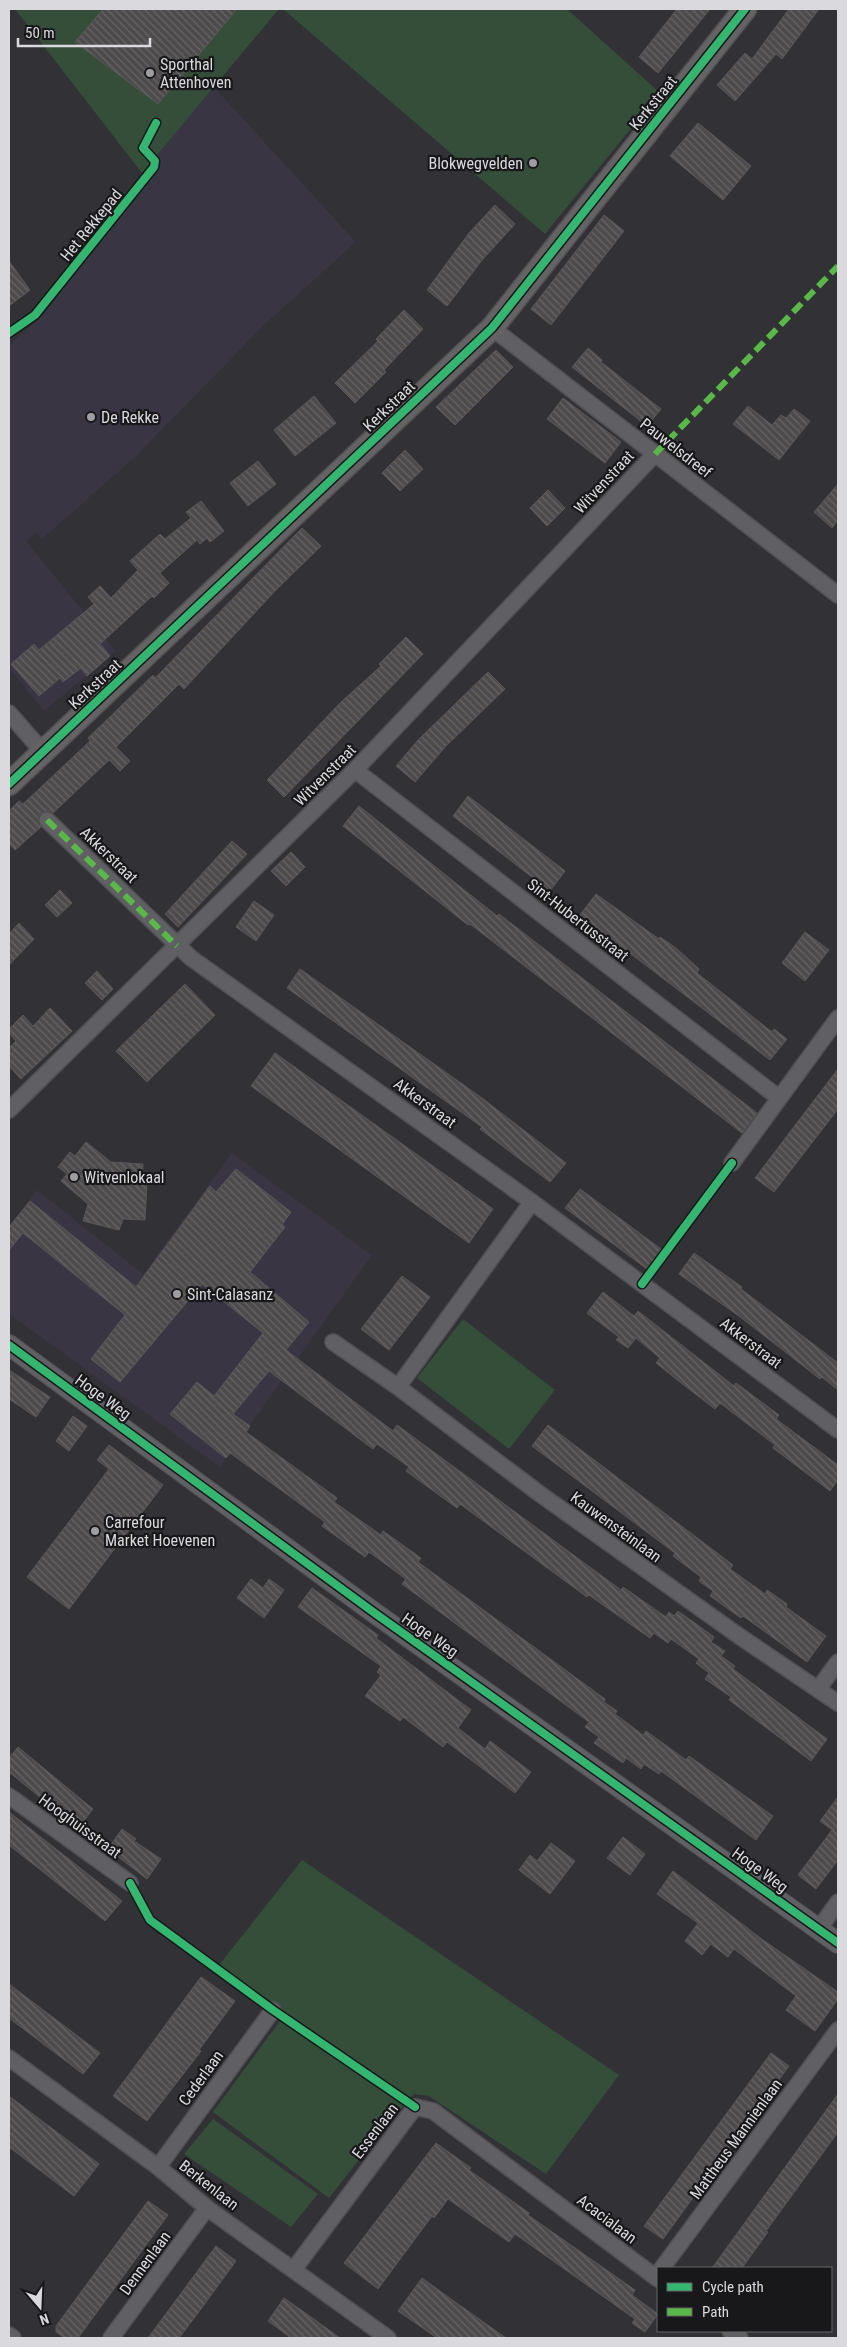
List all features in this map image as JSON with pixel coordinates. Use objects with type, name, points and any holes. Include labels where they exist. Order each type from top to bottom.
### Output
[{"type":"main road","name":"Kerkstraat","points":[[9,784],[492,328],[745,9]]},
{"type":"street","name":"Pauwelsdreef","points":[[492,328],[838,595]]},
{"type":"street","name":"Witvenstraat","points":[[9,1110],[355,770],[655,454]]},
{"type":"street","points":[[9,713],[43,752]]},
{"type":"street","name":"Sint-Hubertusstraat","points":[[355,770],[779,1098]]},
{"type":"street","name":"Akkerstraat","points":[[47,820],[177,946],[532,1202],[838,1430]]},
{"type":"street","points":[[732,1163],[838,1018]]},
{"type":"street","points":[[398,1387],[532,1202]]},
{"type":"street","name":"Kauwensteinlaan","points":[[332,1342],[398,1387],[540,1494],[739,1636],[838,1703]]},
{"type":"street","name":"Hoge Weg","points":[[9,1345],[384,1619],[838,1943]]},
{"type":"street","points":[[818,1689],[835,1672]]},
{"type":"street","name":"Hooghuisstraat","points":[[9,1796],[130,1884]]},
{"type":"street","points":[[819,1929],[838,1902]]},
{"type":"street","name":"Cederlaan","points":[[158,2167],[273,2010]]},
{"type":"street","name":"Mattheus Mannienlaan","points":[[663,2267],[838,2030]]},
{"type":"street","name":"Berkenlaan","points":[[9,2058],[158,2167],[207,2208],[388,2338]]},
{"type":"street","name":"Essenlaan","points":[[294,2269],[415,2107],[433,2111],[535,2187]]},
{"type":"street","name":"Acacialaan","points":[[535,2187],[657,2273]]},
{"type":"street","name":"Dennenlaan","points":[[111,2338],[207,2208]]},
{"type":"street","points":[[9,2335],[13,2338]]},
{"type":"shaded area","name":"De Rekke","points":[[214,87],[356,242],[264,325],[135,457],[42,539],[36,533],[26,541],[116,651],[44,711],[9,668],[9,345],[42,316],[156,171],[158,161],[155,154]]},
{"type":"shaded area","name":"Sint-Calasanz","points":[[232,1153],[372,1255],[220,1467],[9,1314],[9,1227],[37,1190],[143,1274]]},
{"type":"green space","points":[[15,9],[279,9],[142,173]]},
{"type":"green space","name":"Blokwegvelden","points":[[283,9],[567,9],[660,93],[545,234]]},
{"type":"green space","points":[[463,1319],[555,1390],[509,1449],[417,1378]]},
{"type":"green space","points":[[302,1860],[619,2075],[546,2174],[429,2096],[414,2094],[386,2125],[329,2198],[213,2112],[285,2014],[219,1965]]},
{"type":"green space","points":[[213,2119],[318,2194],[291,2227],[184,2154]]},
{"type":"building","name":"Sporthal Attenhoven","points":[[103,9],[237,9],[158,104],[75,42]]},
{"type":"building","points":[[677,9],[710,9],[658,73],[639,57]]},
{"type":"building","points":[[789,9],[819,9],[782,59],[776,54],[735,101],[717,85],[745,53],[752,59]]},
{"type":"building","points":[[698,123],[751,166],[723,200],[670,156]]},
{"type":"building","points":[[495,205],[515,224],[483,259],[447,306],[427,290],[469,233]]},
{"type":"building","points":[[604,215],[624,231],[551,325],[531,309]]},
{"type":"building","points":[[9,261],[30,290],[9,306]]},
{"type":"building","points":[[404,310],[423,329],[384,370],[386,372],[355,403],[335,383],[378,341],[376,339]]},
{"type":"building","points":[[588,348],[602,360],[601,362],[661,409],[647,426],[572,367]]},
{"type":"building","points":[[496,350],[513,367],[455,425],[436,407]]},
{"type":"building","points":[[314,396],[336,423],[295,456],[274,430]]},
{"type":"building","points":[[563,398],[621,442],[605,463],[547,419]]},
{"type":"building","points":[[748,406],[772,425],[781,415],[786,418],[794,409],[810,421],[779,460],[733,424]]},
{"type":"building","points":[[405,450],[423,469],[400,491],[382,473]]},
{"type":"building","points":[[258,461],[276,484],[248,506],[230,483]]},
{"type":"building","points":[[838,484],[838,520],[832,528],[814,512]]},
{"type":"building","points":[[548,490],[565,508],[547,526],[530,508]]},
{"type":"building","points":[[201,501],[224,531],[210,542],[207,538],[200,544],[197,540],[160,573],[169,583],[154,598],[152,596],[100,644],[110,656],[87,676],[81,668],[63,682],[60,678],[39,696],[11,664],[34,644],[39,650],[94,604],[88,597],[100,586],[111,598],[138,570],[130,561],[160,534],[165,539],[191,518],[186,512]]},
{"type":"building","points":[[302,528],[321,546],[275,591],[184,689],[179,684],[116,747],[130,761],[120,771],[109,760],[53,813],[49,811],[41,813],[38,818],[41,827],[15,850],[9,843],[9,811],[19,801],[23,804],[90,741],[88,738],[153,675],[155,678]]},
{"type":"building","points":[[406,637],[423,654],[284,797],[267,780],[340,703],[381,666],[379,664]]},
{"type":"building","points":[[488,672],[505,689],[446,746],[415,782],[396,766],[418,740]]},
{"type":"building","points":[[468,796],[565,871],[550,891],[453,816]]},
{"type":"building","points":[[359,806],[497,916],[499,914],[757,1113],[742,1133],[470,924],[468,925],[343,826]]},
{"type":"building","points":[[232,841],[247,854],[178,927],[165,914]]},
{"type":"building","points":[[291,852],[305,867],[286,886],[271,871]]},
{"type":"building","points":[[60,890],[72,903],[57,917],[45,905]]},
{"type":"building","points":[[596,894],[659,939],[660,937],[676,948],[699,969],[697,973],[772,1032],[774,1029],[787,1039],[770,1060],[580,915]]},
{"type":"building","points":[[254,901],[274,915],[256,941],[236,927]]},
{"type":"building","points":[[19,923],[34,939],[9,965],[9,934]]},
{"type":"building","points":[[805,932],[829,950],[805,981],[782,963]]},
{"type":"building","points":[[300,969],[482,1098],[566,1163],[550,1182],[480,1129],[482,1127],[287,988]]},
{"type":"building","points":[[97,971],[113,989],[102,1000],[85,983]]},
{"type":"building","points":[[185,984],[215,1015],[147,1082],[116,1051]]},
{"type":"building","points":[[50,1008],[72,1031],[21,1079],[9,1066],[9,1048],[16,1041],[9,1033],[9,1029],[23,1015],[33,1026]]},
{"type":"building","points":[[275,1053],[493,1209],[469,1243],[251,1086]]},
{"type":"building","points":[[838,1069],[838,1109],[774,1192],[755,1178]]},
{"type":"building","points":[[86,1142],[111,1162],[143,1164],[142,1182],[147,1183],[145,1220],[123,1219],[119,1230],[83,1221],[88,1204],[61,1181],[67,1174],[58,1167],[70,1152],[75,1156]]},
{"type":"building","points":[[236,1169],[291,1212],[282,1225],[285,1227],[250,1272],[309,1322],[286,1350],[393,1431],[397,1425],[621,1590],[623,1587],[666,1617],[669,1612],[674,1616],[678,1611],[699,1626],[714,1637],[711,1642],[725,1651],[721,1656],[735,1666],[733,1669],[827,1739],[811,1761],[729,1700],[731,1697],[705,1679],[709,1673],[696,1663],[699,1659],[671,1639],[668,1643],[654,1633],[650,1638],[589,1595],[587,1597],[460,1504],[457,1508],[406,1471],[409,1467],[377,1444],[373,1449],[269,1371],[233,1414],[250,1426],[246,1432],[337,1498],[334,1502],[381,1535],[383,1531],[421,1558],[418,1562],[605,1699],[604,1702],[617,1711],[615,1714],[643,1735],[646,1731],[686,1760],[689,1756],[773,1816],[756,1840],[661,1771],[659,1774],[644,1764],[641,1769],[626,1758],[623,1763],[594,1743],[599,1737],[585,1727],[589,1722],[402,1584],[406,1579],[369,1552],[365,1557],[322,1526],[325,1522],[230,1453],[226,1458],[170,1414],[197,1382],[214,1396],[263,1333],[202,1284],[120,1382],[91,1359],[125,1315],[23,1233],[9,1250],[9,1227],[30,1201],[136,1287],[210,1186],[216,1192]]},
{"type":"building","points":[[580,1189],[661,1249],[647,1269],[565,1208]]},
{"type":"building","points":[[694,1253],[742,1287],[741,1289],[838,1363],[838,1390],[822,1377],[820,1379],[739,1316],[679,1274]]},
{"type":"building","points":[[402,1276],[430,1297],[389,1350],[361,1329]]},
{"type":"building","points":[[603,1292],[634,1316],[638,1311],[734,1386],[736,1383],[779,1415],[776,1419],[838,1465],[838,1480],[830,1491],[773,1448],[775,1445],[720,1403],[715,1409],[685,1386],[656,1363],[660,1358],[636,1338],[628,1348],[616,1340],[619,1337],[587,1313]]},
{"type":"building","points":[[9,1370],[50,1397],[36,1417],[9,1399]]},
{"type":"building","points":[[73,1416],[87,1426],[69,1451],[56,1441]]},
{"type":"building","points":[[548,1425],[733,1565],[730,1569],[765,1594],[767,1590],[787,1604],[786,1607],[826,1636],[807,1662],[743,1616],[741,1618],[710,1596],[713,1591],[699,1581],[701,1577],[673,1556],[675,1553],[532,1446]]},
{"type":"building","name":"Carrefour Market Hoevenen","points":[[109,1445],[163,1485],[69,1609],[27,1577],[109,1469],[97,1460]]},
{"type":"building","points":[[251,1579],[263,1588],[269,1579],[284,1590],[264,1618],[237,1598]]},
{"type":"building","points":[[312,1588],[378,1635],[376,1638],[471,1710],[458,1728],[485,1749],[490,1741],[531,1772],[515,1793],[447,1742],[443,1747],[403,1717],[400,1721],[365,1696],[381,1675],[377,1672],[381,1666],[298,1607]]},
{"type":"building","points":[[18,1747],[93,1809],[78,1828],[9,1772],[9,1758]]},
{"type":"building","points":[[838,1797],[838,1860],[816,1889],[798,1875],[832,1830],[820,1821]]},
{"type":"building","points":[[9,1812],[122,1901],[105,1921],[9,1845]]},
{"type":"building","points":[[122,1829],[136,1839],[134,1841],[161,1859],[147,1879],[108,1849]]},
{"type":"building","points":[[623,1837],[645,1854],[630,1875],[607,1858]]},
{"type":"building","points":[[551,1843],[575,1861],[550,1894],[519,1870],[530,1855],[537,1861]]},
{"type":"building","points":[[673,1871],[763,1940],[838,1992],[838,1999],[815,2031],[786,2010],[796,1996],[734,1949],[728,1957],[711,1944],[702,1955],[685,1941],[698,1923],[657,1894]]},
{"type":"building","points":[[201,1977],[235,2001],[199,2050],[201,2051],[147,2121],[113,2096]]},
{"type":"building","points":[[9,1984],[100,2053],[83,2074],[9,2018]]},
{"type":"building","points":[[771,2053],[789,2066],[663,2239],[644,2226]]},
{"type":"building","points":[[838,2094],[838,2132],[766,2231],[768,2232],[743,2267],[713,2267]]},
{"type":"building","points":[[9,2096],[99,2164],[74,2196],[9,2147]]},
{"type":"building","points":[[436,2143],[471,2168],[469,2170],[529,2213],[528,2215],[635,2290],[632,2295],[657,2313],[657,2315],[645,2332],[632,2323],[635,2319],[515,2234],[509,2242],[448,2199],[434,2218],[432,2216],[378,2289],[344,2263]]},
{"type":"building","points":[[148,2201],[168,2215],[78,2338],[65,2338],[56,2332],[56,2326]]},
{"type":"building","points":[[216,2246],[236,2261],[198,2313],[179,2338],[148,2338]]},
{"type":"building","points":[[422,2278],[506,2338],[437,2338],[398,2311]]},
{"type":"building","points":[[284,2298],[340,2338],[291,2338],[268,2321]]},
{"type":"marked path","points":[[655,454],[838,266]]},
{"type":"marked path","points":[[47,820],[177,946]]},
{"type":"cycle path","points":[[9,784],[492,328],[745,9]]},
{"type":"cycle path","name":"Het Rekkepad","points":[[9,333],[35,315],[154,167],[155,161],[143,148],[156,123]]},
{"type":"cycle path","points":[[642,1284],[732,1163]]},
{"type":"cycle path","points":[[9,1345],[376,1614],[838,1943]]},
{"type":"cycle path","points":[[130,1883],[150,1920],[273,2010],[415,2107]]},
{"type":"place","name":"Sporthal Attenhoven","points":[[150,73]]},
{"type":"place","name":"Blokwegvelden","points":[[533,163]]},
{"type":"place","name":"De Rekke","points":[[91,417]]},
{"type":"place","name":"Witvenlokaal","points":[[74,1177]]},
{"type":"place","name":"Sint-Calasanz","points":[[177,1294]]},
{"type":"place","name":"Carrefour Market Hoevenen","points":[[95,1531]]}]
